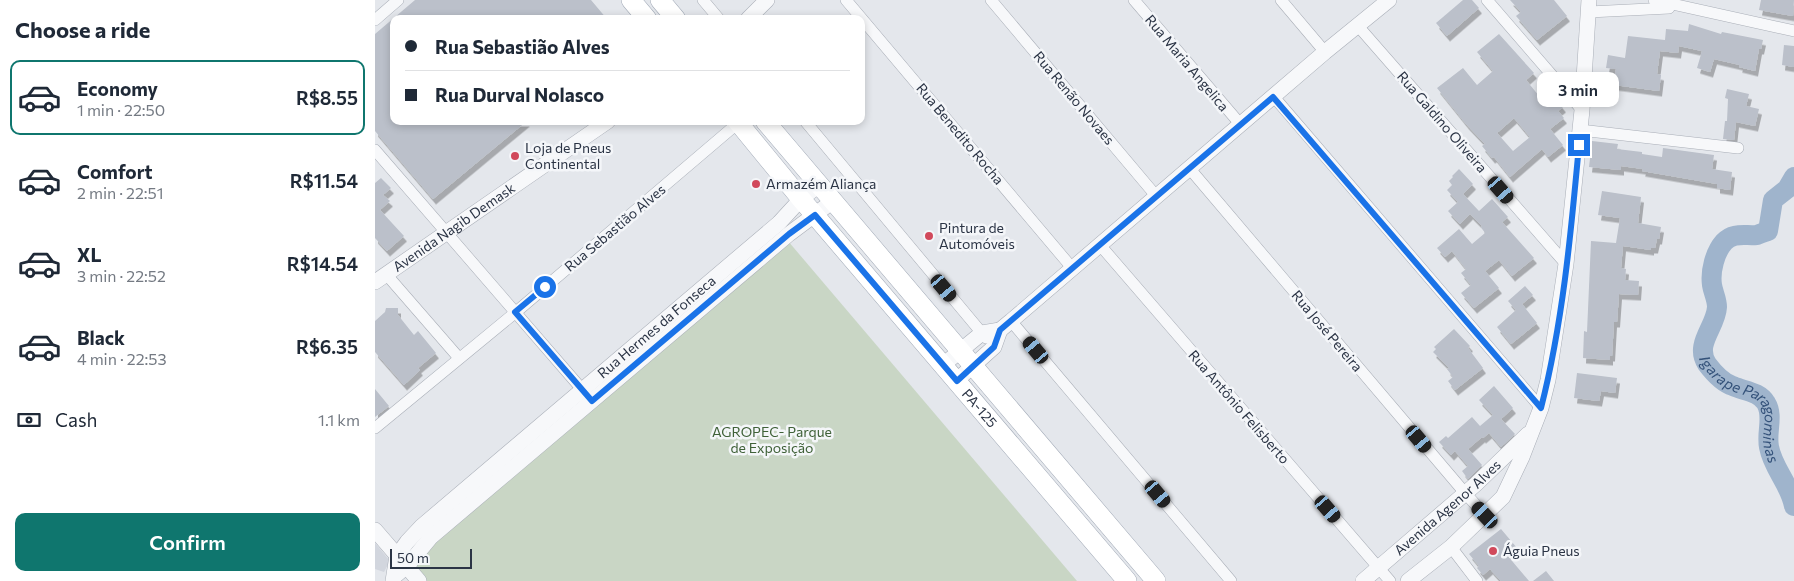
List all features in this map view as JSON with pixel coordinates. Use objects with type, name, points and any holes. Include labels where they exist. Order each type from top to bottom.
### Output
[{"type":"main road","points":[[631,0],[644,15]]},
{"type":"main road","points":[[660,0],[673,15]]},
{"type":"main road","name":"PA-125","points":[[739,125],[1127,581]]},
{"type":"main road","name":"PA-125","points":[[768,125],[1156,581]]},
{"type":"main road","points":[[1016,450],[1032,437]]},
{"type":"main road","points":[[1094,540],[1109,526]]},
{"type":"street","points":[[375,20],[398,0]]},
{"type":"street","points":[[703,0],[716,15]]},
{"type":"street","points":[[751,15],[767,0]]},
{"type":"street","name":"Rua Benedito Rocha","points":[[846,0],[859,15]]},
{"type":"street","name":"Rua Renão Novaes","points":[[991,0],[1157,197]]},
{"type":"street","name":"Rua Maria Angelica","points":[[1134,0],[1241,125]]},
{"type":"street","points":[[1281,0],[1325,52]]},
{"type":"street","points":[[957,381],[994,347],[1006,326],[1325,52],[1389,0]]},
{"type":"street","points":[[1487,0],[1582,110]]},
{"type":"street","points":[[1654,0],[1794,32]]},
{"type":"street","points":[[1409,581],[1451,547],[1503,497],[1522,457],[1541,408],[1549,380],[1566,264],[1582,110],[1589,6],[1680,7]]},
{"type":"street","name":"Rua Benedito Rocha","points":[[865,23],[1073,269]]},
{"type":"street","name":"Rua Galdino Oliveira","points":[[1358,26],[1566,264]]},
{"type":"street","points":[[1273,97],[1541,408]]},
{"type":"street","name":"Avenida Nagib Demask","points":[[381,278],[602,125]]},
{"type":"street","name":"Rua Sebastião Alves","points":[[375,428],[515,312],[733,125]]},
{"type":"street","points":[[808,125],[994,347]]},
{"type":"street","points":[[1580,130],[1737,148]]},
{"type":"street","points":[[376,154],[447,232],[588,396]]},
{"type":"street","name":"Rua José Pereira","points":[[1189,169],[1485,515]]},
{"type":"street","name":"Rua Hermes da Fonseca","points":[[588,396],[779,224],[801,199],[819,185]]},
{"type":"street","points":[[394,579],[402,561],[588,396],[789,234],[833,202]]},
{"type":"street","name":"Rua Antônio Felisberto","points":[[1100,245],[1390,581]]},
{"type":"street","points":[[381,278],[459,358]]},
{"type":"street","points":[[943,366],[982,333],[1006,326]]},
{"type":"street","points":[[1006,326],[1231,581]]},
{"type":"street","name":"Avenida Agenor Alves","points":[[1363,581],[1465,493],[1531,431]]},
{"type":"street","points":[[375,530],[419,581]]},
{"type":"street","points":[[1451,547],[1477,581]]},
{"type":"shaded area","points":[[375,543],[390,561],[384,572],[375,569]]},
{"type":"green space","name":"AGROPEC- Parque de Exposição","points":[[788,241],[1077,581],[424,581],[412,567],[415,560]]},
{"type":"building","points":[[415,0],[591,0],[604,15],[397,15]]},
{"type":"building","points":[[1463,0],[1472,0],[1479,8],[1447,36],[1436,23]]},
{"type":"building","points":[[1510,0],[1554,0],[1567,16],[1537,40],[1516,16],[1521,12]]},
{"type":"building","points":[[1761,0],[1794,0],[1793,16],[1759,10]]},
{"type":"building","points":[[390,21],[390,125],[522,125],[433,199],[375,131],[375,34]]},
{"type":"building","points":[[1689,24],[1721,34],[1722,32],[1763,40],[1761,49],[1759,49],[1755,71],[1739,67],[1740,65],[1714,59],[1710,72],[1697,68],[1702,51],[1679,46],[1678,53],[1660,51],[1657,74],[1661,75],[1659,91],[1614,85],[1616,69],[1606,68],[1608,55],[1625,58],[1628,36],[1665,40],[1666,29],[1688,31]]},
{"type":"building","points":[[1499,34],[1534,73],[1526,80],[1544,102],[1553,95],[1563,107],[1558,111],[1564,118],[1550,129],[1563,145],[1548,157],[1542,149],[1510,177],[1494,157],[1492,158],[1482,146],[1485,144],[1437,88],[1463,68],[1477,85],[1493,71],[1477,52]],"holes":[[[1514,118],[1530,137],[1513,151],[1497,133]]]},
{"type":"building","points":[[1784,45],[1794,46],[1794,67],[1782,65]]},
{"type":"building","points":[[1727,89],[1749,94],[1746,106],[1759,109],[1755,126],[1736,122],[1734,140],[1723,139],[1725,121],[1727,121],[1728,99],[1725,98]]},
{"type":"building","points":[[1592,141],[1618,144],[1617,149],[1662,157],[1663,148],[1714,155],[1712,169],[1732,172],[1730,190],[1717,188],[1717,184],[1642,171],[1643,169],[1621,166],[1621,170],[1589,167]]},
{"type":"building","points":[[1459,169],[1473,184],[1463,194],[1479,211],[1492,199],[1508,217],[1502,222],[1534,258],[1512,276],[1499,260],[1485,271],[1499,288],[1474,308],[1461,293],[1471,285],[1461,273],[1466,269],[1452,251],[1445,257],[1437,248],[1459,229],[1472,244],[1485,233],[1482,226],[1470,214],[1460,224],[1448,211],[1458,202],[1447,190],[1452,185],[1449,181]]},
{"type":"building","points":[[381,178],[391,188],[383,195],[390,201],[380,210],[404,236],[387,251],[375,238],[375,183]]},
{"type":"building","points":[[1602,191],[1641,197],[1638,223],[1661,227],[1659,239],[1657,239],[1655,248],[1651,248],[1651,250],[1623,246],[1621,268],[1626,269],[1625,280],[1639,281],[1638,295],[1619,294],[1617,322],[1614,322],[1612,356],[1610,356],[1610,360],[1583,358],[1584,331],[1587,332],[1591,241],[1616,243],[1620,218],[1598,215]]},
{"type":"building","points":[[1525,286],[1533,295],[1522,304],[1537,323],[1511,344],[1497,327],[1516,310],[1508,301]]},
{"type":"building","points":[[386,308],[398,308],[398,315],[414,335],[418,331],[436,353],[418,368],[420,370],[404,385],[375,352],[375,321],[385,312]]},
{"type":"building","points":[[1454,329],[1470,346],[1468,348],[1483,368],[1455,390],[1448,381],[1453,377],[1447,369],[1449,368],[1433,352],[1436,349],[1434,347]]},
{"type":"building","points":[[1577,373],[1617,378],[1615,393],[1601,391],[1599,401],[1574,398]]},
{"type":"building","points":[[1494,386],[1513,408],[1501,419],[1515,434],[1501,447],[1489,433],[1468,449],[1482,465],[1468,479],[1462,471],[1468,466],[1455,451],[1451,455],[1439,442],[1446,436],[1448,438],[1472,417],[1480,426],[1493,415],[1479,400]]},
{"type":"building","points":[[375,389],[389,406],[375,417]]},
{"type":"building","name":"Águia Pneus","points":[[1501,529],[1517,548],[1507,555],[1529,581],[1501,581],[1490,569],[1483,575],[1477,568],[1479,566],[1469,554]]},
{"type":"building","points":[[1546,571],[1554,581],[1533,581]]},
{"type":"waterway","name":"Igarape Paragominas","points":[[1794,177],[1787,189],[1773,200],[1768,231],[1757,235],[1731,237],[1724,242],[1718,251],[1712,274],[1717,307],[1716,314],[1703,349],[1707,364],[1715,374],[1729,385],[1755,394],[1766,403],[1770,419],[1768,441],[1771,455],[1789,491],[1794,506]]},
{"type":"place","name":"Loja de Pneus Continental","points":[[515,156]]},
{"type":"place","name":"Armazém Aliança","points":[[756,184]]},
{"type":"place","name":"Pintura de Automóveis","points":[[929,236]]},
{"type":"place","name":"Águia Pneus","points":[[1493,551]]},
{"type":"route","points":[[545,287],[515,312],[592,401],[789,234],[815,215],[957,381],[994,347],[1000,330],[1273,97],[1541,408],[1549,380],[1566,264],[1579,145]]}]
